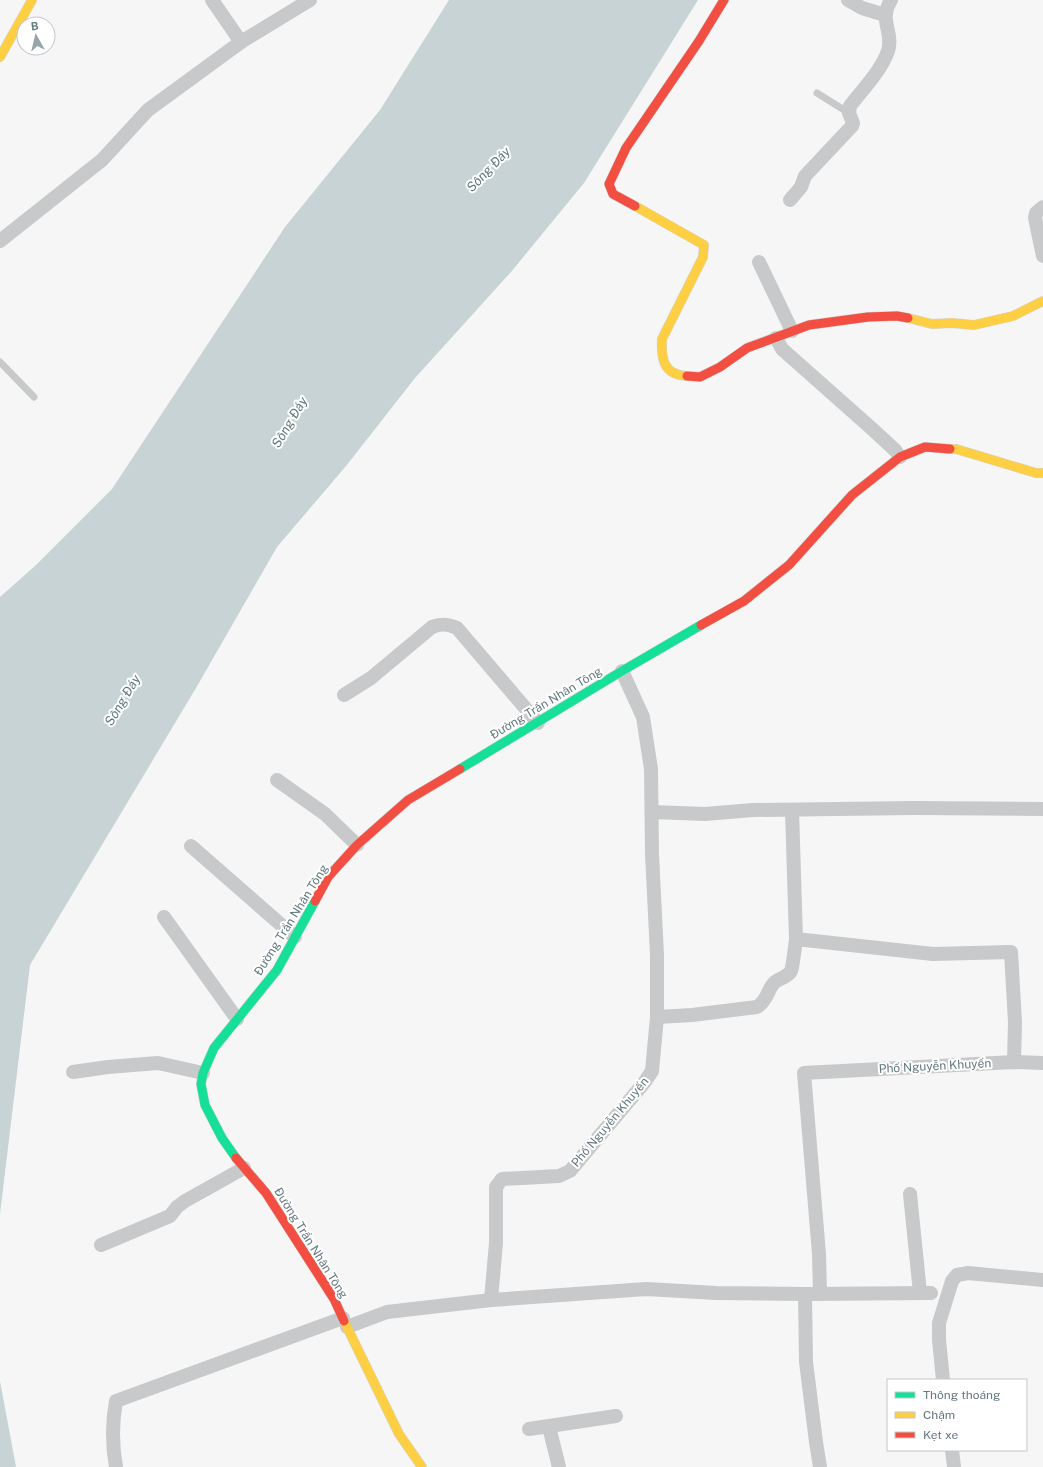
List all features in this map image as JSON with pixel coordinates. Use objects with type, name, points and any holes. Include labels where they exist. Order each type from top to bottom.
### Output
[{"type":"street","points":[[0,57],[32,0]]},
{"type":"street","points":[[212,0],[241,42]]},
{"type":"street","points":[[0,241],[102,160],[148,110],[241,42],[310,0]]},
{"type":"street","points":[[724,0],[699,42],[626,148],[609,184],[613,194],[704,245],[705,249],[703,257],[662,339],[661,352],[663,362],[668,369],[682,376],[700,377],[720,367],[747,348],[809,325],[868,317],[897,316],[932,324],[952,323],[974,325],[1013,316],[1043,301]]},
{"type":"street","points":[[848,0],[862,8],[885,15]]},
{"type":"street","points":[[790,200],[801,187],[805,176],[852,126],[853,123],[849,113],[850,106],[879,69],[888,52],[889,37],[885,15],[886,7],[891,0]]},
{"type":"street","points":[[1043,206],[1036,213],[1035,218],[1043,256]]},
{"type":"street","points":[[759,262],[792,331]]},
{"type":"street","points":[[776,338],[782,348],[895,450],[900,457]]},
{"type":"street","name":"Đường Trần Nhân Tông","points":[[422,1467],[399,1434],[334,1299],[266,1193],[244,1168],[222,1138],[205,1105],[201,1084],[202,1074],[214,1048],[277,970],[328,877],[357,845],[408,800],[622,671],[744,601],[789,565],[852,495],[900,457],[925,447],[956,449],[1036,473],[1043,473]]},
{"type":"street","points":[[344,695],[372,678],[432,627],[438,624],[451,625],[456,628],[538,723]]},
{"type":"street","points":[[622,671],[643,716],[651,769],[652,854],[657,955],[657,1017],[692,1015],[757,1007],[764,1002],[776,981],[784,977],[790,971],[796,939],[792,810]]},
{"type":"street","points":[[277,780],[325,814],[357,845]]},
{"type":"street","points":[[652,812],[705,814],[753,810],[914,808],[1043,809]]},
{"type":"street","points":[[190,846],[295,937]]},
{"type":"street","points":[[164,917],[237,1019]]},
{"type":"street","points":[[796,939],[933,954],[1011,952],[1015,1022],[1014,1062]]},
{"type":"street","name":"Phố Nguyễn Khuyến","points":[[491,1300],[496,1243],[496,1188],[502,1179],[559,1176],[570,1171],[644,1083],[652,1071],[657,1017]]},
{"type":"street","name":"Phố Nguyễn Khuyến","points":[[820,1294],[819,1254],[804,1073],[1014,1062],[1043,1063]]},
{"type":"street","points":[[73,1072],[108,1067],[158,1063],[202,1074]]},
{"type":"street","points":[[102,1245],[170,1216],[184,1201],[244,1168]]},
{"type":"street","points":[[116,1467],[113,1418],[116,1401],[345,1323],[387,1312],[491,1300],[646,1289],[716,1293],[925,1293],[910,1194]]},
{"type":"street","points":[[943,1379],[939,1323],[952,1281],[957,1275],[968,1273],[1043,1280]]},
{"type":"street","points":[[804,1294],[806,1362],[820,1467]]},
{"type":"street","points":[[529,1429],[549,1427],[594,1418],[616,1416]]},
{"type":"street","points":[[549,1427],[559,1467]]},
{"type":"street","points":[[952,1451],[954,1467]]},
{"type":"lane","points":[[817,93],[849,113]]},
{"type":"lane","points":[[0,362],[34,397]]},
{"type":"water","name":"Sông Đáy","points":[[449,0],[698,0],[584,183],[511,272],[415,378],[346,466],[277,547],[196,688],[30,965],[0,1214],[0,597],[36,565],[112,489],[285,227],[380,110]]},
{"type":"water","points":[[0,1381],[16,1467],[0,1467]]},
{"type":"traffic: fast","points":[[460,769],[701,625]]},
{"type":"traffic: fast","points":[[236,1158],[222,1138],[205,1105],[201,1084],[203,1073],[214,1048],[277,970],[315,901]]},
{"type":"traffic: slow","points":[[0,57],[32,0]]},
{"type":"traffic: slow","points":[[635,206],[704,245],[703,257],[662,339],[663,359],[668,369],[679,375],[687,376]]},
{"type":"traffic: slow","points":[[908,318],[932,324],[952,323],[974,325],[1013,316],[1043,301]]},
{"type":"traffic: slow","points":[[950,449],[956,449],[1036,473],[1043,473]]},
{"type":"traffic: slow","points":[[344,1321],[399,1434],[422,1467]]},
{"type":"traffic: jam","points":[[635,206],[613,194],[609,184],[626,148],[699,41],[724,0]]},
{"type":"traffic: jam","points":[[687,376],[700,377],[720,367],[747,348],[809,325],[868,317],[897,316],[908,318]]},
{"type":"traffic: jam","points":[[701,625],[744,601],[789,565],[852,495],[900,457],[925,447],[950,449]]},
{"type":"traffic: jam","points":[[315,901],[328,877],[357,845],[408,800],[460,769]]},
{"type":"traffic: jam","points":[[236,1158],[266,1193],[334,1299],[344,1321]]}]
